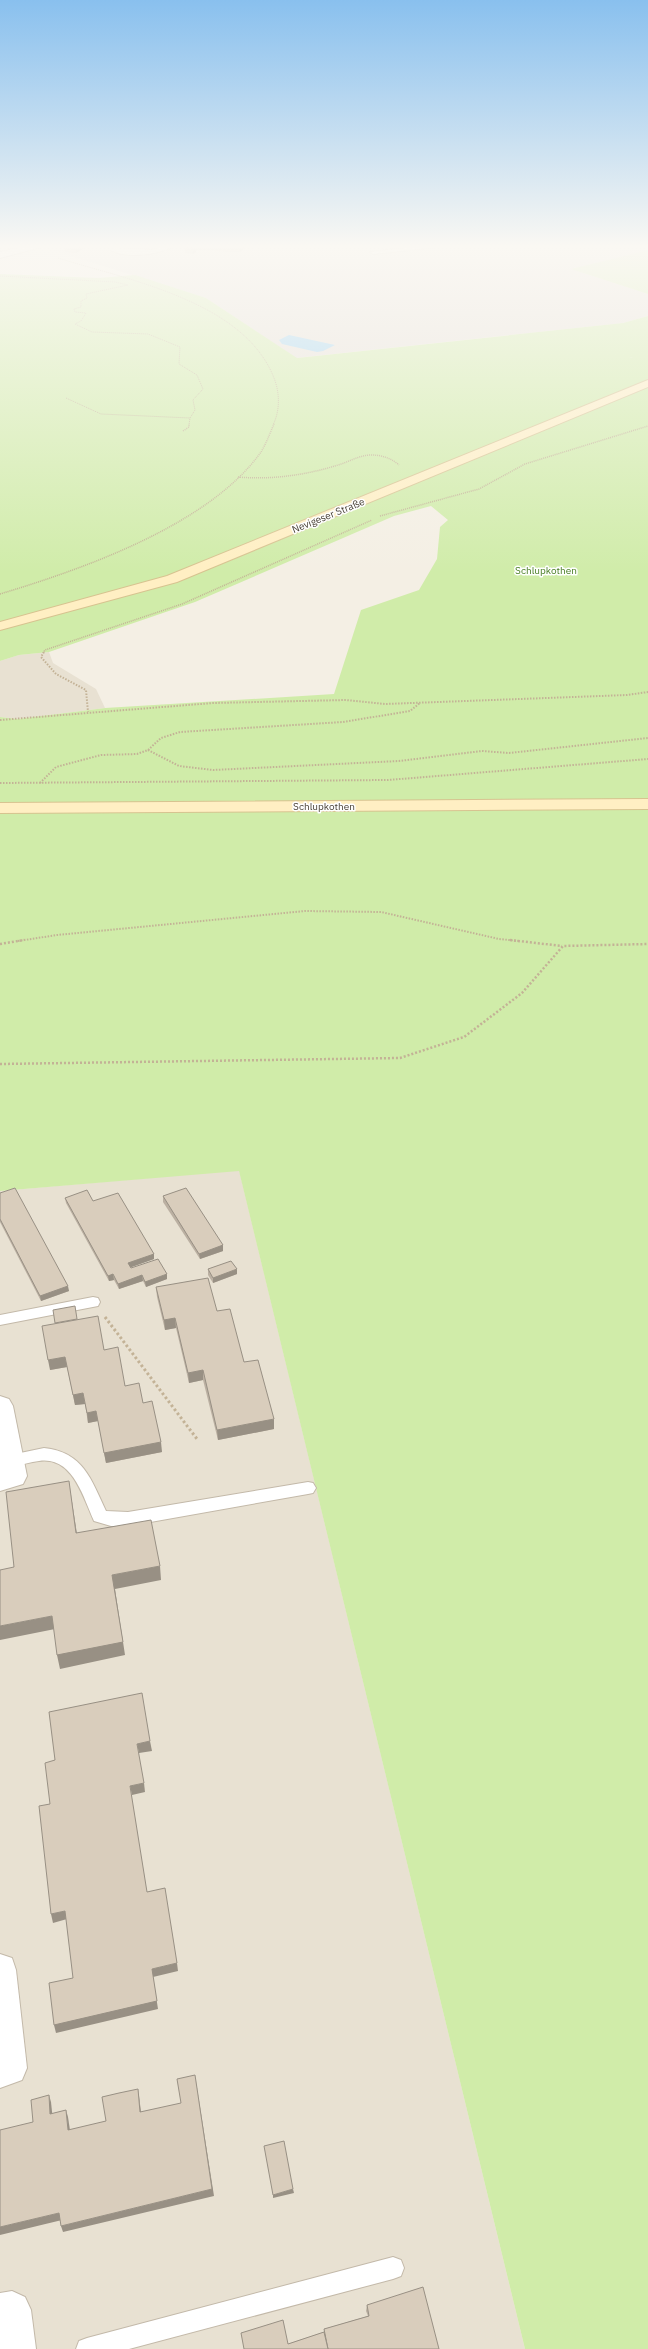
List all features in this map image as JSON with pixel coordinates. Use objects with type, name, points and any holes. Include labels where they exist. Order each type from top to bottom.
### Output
[{"type":"main road","name":"Nevigeser Straße","points":[[0,626],[172,579],[648,383]]},
{"type":"main road","name":"Schlupkothen","points":[[0,808],[648,804]]},
{"type":"street","points":[[0,1406],[5,1470]]},
{"type":"street","points":[[0,1970],[10,2068],[0,2071]]},
{"type":"street","points":[[0,2312],[12,2310],[16,2349]]},
{"type":"lane","points":[[0,1320],[93,1302]]},
{"type":"lane","points":[[5,1470],[45,1454],[62,1457],[74,1465],[100,1516],[111,1519],[128,1519],[308,1488]]},
{"type":"lane","points":[[87,2349],[394,2268]]},
{"type":"path","points":[[180,354],[179,364],[197,376],[203,389],[193,400],[195,410],[190,418],[189,427],[183,431]]},
{"type":"path","points":[[0,594],[103,559],[148,538],[207,503],[238,477],[264,448],[274,428],[278,409],[279,395],[275,380],[268,362],[262,354]]},
{"type":"path","points":[[66,398],[101,414],[190,418]]},
{"type":"path","points":[[88,712],[86,690],[56,674],[41,657],[45,650],[182,604],[381,516],[479,489],[525,464],[648,426]]},
{"type":"path","points":[[238,477],[254,480],[287,476],[331,467],[369,455],[383,455],[392,459],[403,468]]},
{"type":"path","points":[[0,720],[88,712],[221,703],[346,700],[385,704],[627,695],[648,692]]},
{"type":"path","points":[[40,784],[56,767],[79,760],[113,754],[137,754],[148,750],[161,738],[180,732],[343,722],[385,717],[410,711],[421,702]]},
{"type":"path","points":[[148,750],[173,765],[182,768],[213,770],[399,761],[482,751],[509,753],[648,738]]},
{"type":"path","points":[[0,783],[40,784],[388,780],[648,759]]},
{"type":"path","points":[[0,944],[57,935],[305,911],[382,912],[499,939],[563,946],[648,944]]},
{"type":"path","points":[[0,1064],[358,1060],[400,1058],[464,1037],[522,993],[563,946]]},
{"type":"path","points":[[93,1302],[197,1440]]},
{"type":"shaded area","points":[[289,354],[337,354],[296,358]]},
{"type":"shaded area","points":[[49,652],[53,663],[96,689],[105,708],[17,719],[0,717],[0,661],[19,655]]},
{"type":"shaded area","points":[[239,1170],[525,2349],[0,2349],[0,1191]]},
{"type":"green space","points":[[0,354],[290,354],[297,358],[338,354],[648,354],[648,2349],[525,2349],[239,1171],[0,1191],[0,717],[17,719],[105,708],[334,694],[361,610],[419,590],[437,559],[440,527],[448,520],[431,506],[394,516],[195,602],[49,652],[19,655],[0,661]]},
{"type":"building","points":[[15,1188],[68,1286],[40,1296],[0,1219],[0,1193]]},
{"type":"building","points":[[186,1188],[223,1245],[199,1254],[163,1196]]},
{"type":"building","points":[[87,1190],[93,1201],[118,1193],[154,1254],[128,1263],[131,1268],[158,1259],[167,1274],[145,1282],[142,1275],[118,1284],[113,1274],[108,1276],[65,1198]]},
{"type":"building","points":[[231,1261],[237,1269],[213,1278],[208,1269]]},
{"type":"building","points":[[208,1278],[217,1311],[230,1309],[244,1362],[258,1360],[274,1419],[217,1430],[203,1370],[188,1373],[175,1318],[164,1320],[156,1287]]},
{"type":"building","points":[[75,1306],[77,1319],[55,1323],[53,1310]]},
{"type":"building","points":[[98,1316],[104,1350],[118,1347],[125,1386],[139,1383],[143,1403],[152,1401],[161,1442],[104,1453],[96,1411],[87,1413],[83,1393],[73,1395],[65,1357],[48,1360],[42,1326]]},
{"type":"building","points":[[69,1481],[76,1533],[151,1520],[160,1566],[112,1575],[123,1642],[57,1655],[52,1616],[0,1626],[0,1570],[14,1567],[6,1492]]},
{"type":"building","points":[[142,1693],[150,1741],[137,1744],[144,1783],[130,1786],[147,1892],[165,1888],[177,1963],[152,1969],[157,2001],[54,2025],[49,1983],[73,1978],[65,1911],[51,1914],[39,1806],[50,1804],[45,1763],[55,1760],[49,1712]]},
{"type":"building","points":[[195,2075],[212,2189],[61,2226],[59,2213],[0,2227],[0,2130],[33,2122],[31,2100],[49,2095],[50,2114],[66,2110],[68,2130],[106,2121],[102,2097],[138,2089],[140,2112],[181,2103],[177,2079]]},
{"type":"building","points":[[284,2141],[293,2189],[273,2195],[264,2146]]},
{"type":"building","points":[[423,2287],[439,2349],[328,2349],[324,2329],[369,2316],[367,2305]]},
{"type":"building","points":[[283,2320],[288,2344],[324,2332],[328,2349],[244,2349],[241,2333]]}]
